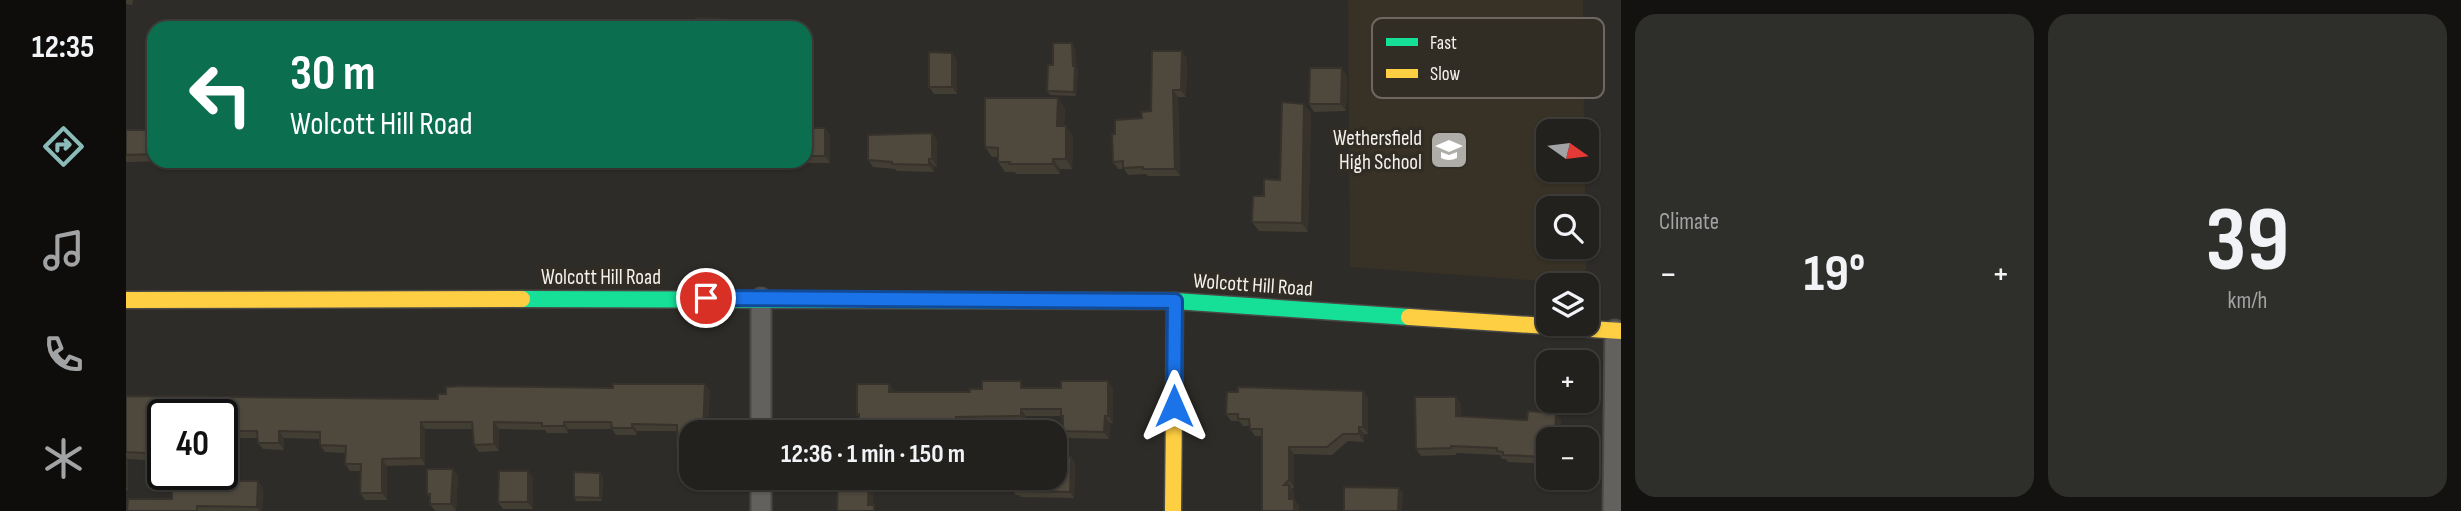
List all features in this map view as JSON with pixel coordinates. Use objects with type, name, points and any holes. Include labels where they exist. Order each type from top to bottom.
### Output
[{"type":"street","name":"Wolcott Hill Road","points":[[126,300],[761,298],[1175,301],[1618,331]]},
{"type":"street","points":[[761,298],[761,420]]},
{"type":"street","points":[[1173,511],[1175,301]]},
{"type":"street","points":[[1613,511],[1618,331]]},
{"type":"street","points":[[761,490],[761,511]]},
{"type":"shaded area","name":"Wethersfield High School","points":[[1348,0],[1583,0],[1583,18],[1372,18],[1372,98],[1584,98],[1584,119],[1536,119],[1536,182],[1585,182],[1585,196],[1536,196],[1536,259],[1586,259],[1586,273],[1536,273],[1536,280],[1350,267]]},
{"type":"building","points":[[696,18],[721,19],[721,21],[696,21]]},
{"type":"building","points":[[1053,43],[1072,43],[1074,92],[1047,91],[1048,65],[1053,65]]},
{"type":"building","points":[[1152,51],[1182,51],[1181,90],[1173,90],[1175,169],[1123,168],[1123,161],[1113,162],[1112,134],[1115,134],[1115,120],[1142,118],[1141,112],[1151,111]]},
{"type":"building","points":[[929,52],[952,53],[952,87],[929,87]]},
{"type":"building","points":[[1310,68],[1342,68],[1341,104],[1309,104]]},
{"type":"building","points":[[985,98],[1058,98],[1057,126],[1066,126],[1066,159],[1053,159],[1053,164],[998,162],[998,148],[985,147]]},
{"type":"building","points":[[1282,102],[1304,104],[1302,223],[1252,222],[1253,196],[1264,196],[1264,179],[1280,180]]},
{"type":"building","points":[[812,128],[825,128],[825,156],[812,156]]},
{"type":"building","points":[[126,130],[147,130],[147,154],[126,155]]},
{"type":"building","points":[[932,133],[932,159],[929,159],[929,165],[868,160],[868,135]]},
{"type":"building","points":[[982,381],[1021,381],[1021,388],[1061,388],[1061,381],[1108,381],[1108,416],[1105,416],[1104,432],[1067,431],[1067,420],[1063,420],[1061,409],[1021,409],[1021,416],[956,417],[956,420],[859,420],[857,414],[857,384],[889,384],[889,392],[970,392],[970,389],[982,389]]},
{"type":"building","points":[[613,384],[705,384],[704,420],[679,420],[679,447],[677,425],[632,424],[632,428],[612,428],[611,422],[564,422],[564,426],[542,426],[542,423],[494,422],[494,444],[474,445],[472,422],[421,422],[421,458],[382,459],[382,493],[360,493],[361,464],[345,464],[346,446],[320,445],[320,432],[279,431],[279,443],[258,443],[257,431],[238,431],[238,399],[147,399],[147,453],[126,452],[126,396],[438,399],[438,394],[446,394],[446,387],[461,386],[613,388]]},
{"type":"building","points":[[1238,387],[1363,391],[1363,427],[1359,427],[1359,434],[1343,434],[1327,447],[1289,447],[1289,480],[1284,485],[1289,485],[1289,499],[1294,499],[1294,511],[1262,511],[1262,429],[1250,429],[1249,419],[1238,419],[1238,414],[1226,414],[1227,392],[1238,392]]},
{"type":"building","points":[[1415,397],[1456,397],[1456,416],[1527,420],[1528,411],[1556,413],[1555,427],[1536,427],[1536,456],[1503,455],[1497,448],[1451,446],[1416,449]]},
{"type":"building","points":[[1067,457],[1071,457],[1070,492],[1017,491],[1067,490]]},
{"type":"building","points":[[427,469],[453,469],[451,504],[430,504],[430,494],[427,494]]},
{"type":"building","points":[[499,471],[528,471],[528,502],[498,502]]},
{"type":"building","points":[[574,472],[600,473],[600,498],[574,497]]},
{"type":"building","points":[[238,481],[258,481],[257,507],[197,506],[197,511],[127,511],[128,499],[172,499],[172,490],[238,490]]},
{"type":"building","points":[[1344,487],[1399,488],[1398,511],[1344,511]]},
{"type":"building","points":[[838,490],[869,490],[868,505],[874,505],[874,511],[837,511]]},
{"type":"traffic: fast","points":[[522,299],[1175,301],[1409,317]]},
{"type":"traffic: slow","points":[[126,300],[522,299]]},
{"type":"traffic: slow","points":[[1173,511],[1175,301]]},
{"type":"traffic: slow","points":[[1409,317],[1621,331]]},
{"type":"place","name":"Wethersfield High School","points":[[1449,150]]},
{"type":"route","points":[[706,298],[1175,301],[1174,406]]}]
